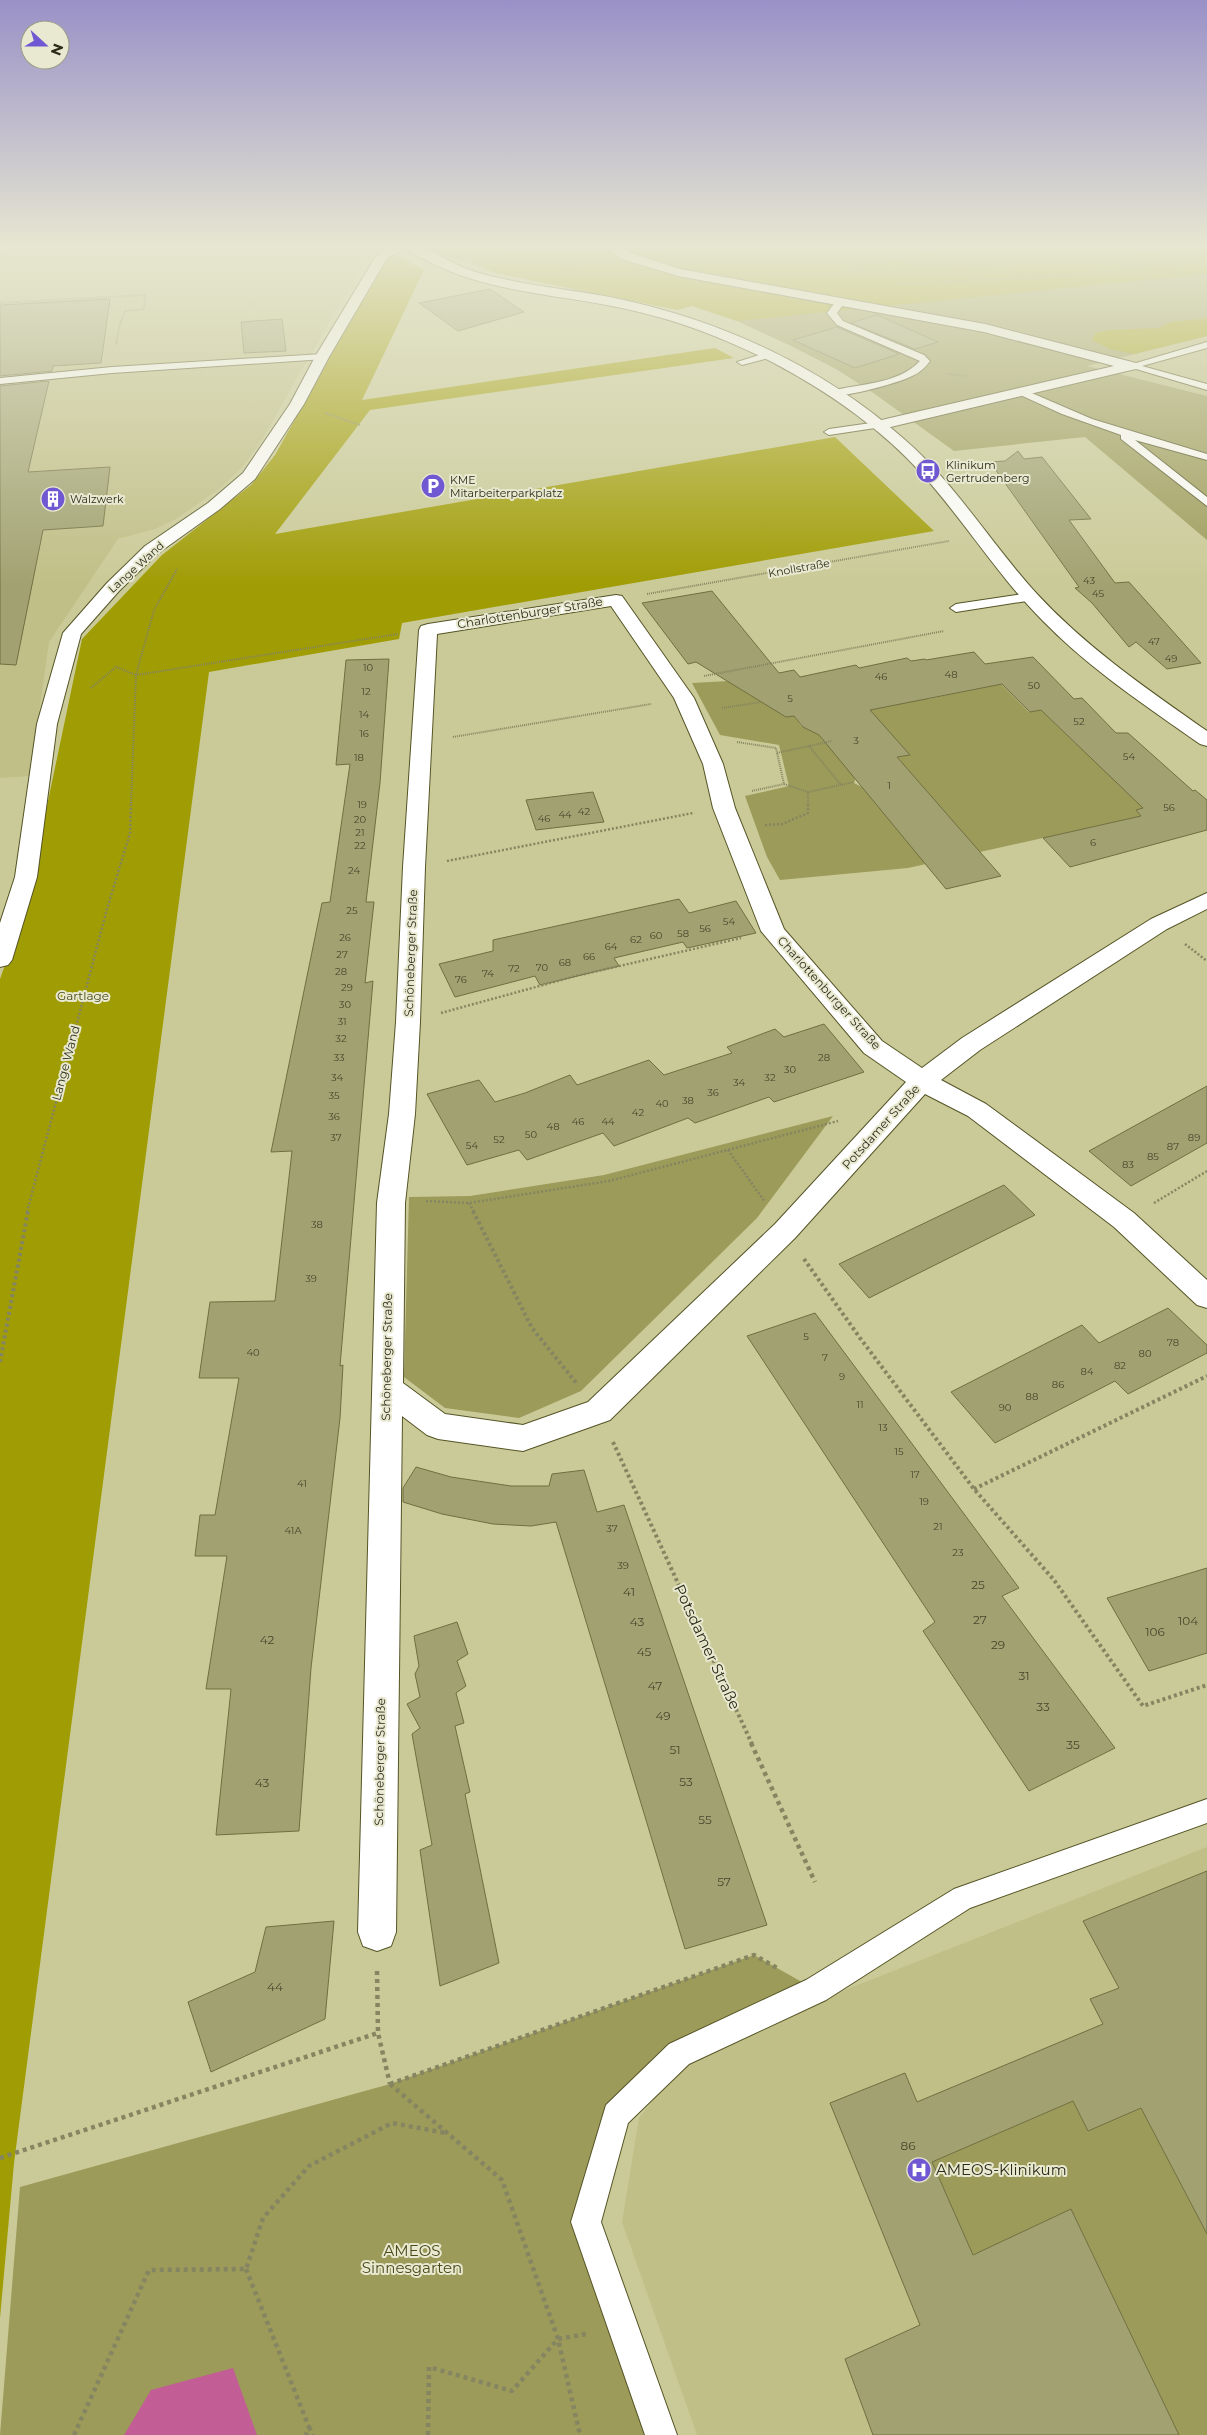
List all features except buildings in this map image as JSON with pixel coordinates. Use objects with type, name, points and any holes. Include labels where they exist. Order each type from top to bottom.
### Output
[{"type":"street","name":"Lange Wand","points":[[0,960],[26,877],[47,724],[72,633],[113,587],[152,550],[214,506],[249,476],[297,404],[321,360]]},
{"type":"street","points":[[777,360],[834,392],[878,425],[928,471],[1029,597],[1062,630],[1106,669],[1207,740]]},
{"type":"street","points":[[1107,360],[1131,366]]},
{"type":"street","points":[[878,425],[1131,366]]},
{"type":"street","name":"Charlottenburger Straße","points":[[428,630],[506,615],[616,600],[678,690],[713,764],[724,808],[773,931],[873,1046],[922,1082],[977,1110],[1124,1220],[1207,1297]]},
{"type":"street","name":"Schöneberger Straße","points":[[377,1932],[391,1203],[402,1114],[408,1022],[414,867],[428,630]]},
{"type":"street","name":"Potsdamer Straße","points":[[386,1387],[438,1426],[523,1438],[599,1411],[785,1232],[922,1082],[971,1044],[1159,924],[1207,900]]},
{"type":"lane","points":[[0,381],[112,370],[279,360]]},
{"type":"lane","points":[[742,362],[751,360]]},
{"type":"lane","points":[[834,392],[895,379],[917,370],[925,361],[924,360]]},
{"type":"lane","points":[[1131,366],[1154,360]]},
{"type":"lane","points":[[1131,366],[1207,388]]},
{"type":"lane","points":[[1020,391],[1051,408],[1119,432],[1207,457]]},
{"type":"lane","points":[[829,432],[878,425]]},
{"type":"lane","points":[[1119,432],[1207,502]]},
{"type":"lane","points":[[956,608],[1029,597]]},
{"type":"lane","points":[[662,2435],[586,2222],[616,2115],[679,2054],[816,1990],[963,1898],[1207,1811]]},
{"type":"path","points":[[112,370],[113,360]]},
{"type":"path","points":[[917,370],[975,377]]},
{"type":"path","points":[[297,404],[360,425]]},
{"type":"path","name":"Knollstraße","points":[[616,600],[982,537]]},
{"type":"path","name":"Lange Wand","points":[[0,1362],[31,1192],[130,832],[136,675],[428,630]]},
{"type":"path","points":[[421,742],[678,690],[947,630]]},
{"type":"path","points":[[736,741],[776,748],[784,784]]},
{"type":"path","points":[[777,754],[832,741]]},
{"type":"path","points":[[809,746],[841,785]]},
{"type":"path","points":[[747,792],[784,784],[808,792],[854,782]]},
{"type":"path","points":[[758,825],[782,824],[808,813],[808,792]]},
{"type":"path","points":[[414,867],[724,808]]},
{"type":"path","points":[[408,1022],[576,976],[773,931]]},
{"type":"path","points":[[599,1411],[532,1328],[468,1203],[609,1181],[830,1124],[847,1116]]},
{"type":"path","points":[[728,1150],[860,1338],[974,1490],[1054,1580],[1143,1706],[1207,1685]]},
{"type":"path","points":[[1124,1220],[1207,1171]]},
{"type":"path","points":[[974,1490],[1207,1376]]},
{"type":"path","name":"Potsdamer Straße","points":[[599,1411],[815,1882]]},
{"type":"path","points":[[377,1932],[378,2033],[390,2084],[502,2180],[558,2339],[580,2435]]},
{"type":"path","points":[[390,2084],[754,1955],[816,1990]]},
{"type":"path","points":[[0,2158],[378,2033]]},
{"type":"path","points":[[313,2435],[246,2269],[263,2218],[309,2166],[392,2123],[446,2133]]},
{"type":"path","points":[[74,2435],[149,2270],[246,2269]]},
{"type":"path","points":[[428,2435],[429,2367],[512,2391],[558,2339]]},
{"type":"path","points":[[306,2435],[309,2427]]},
{"type":"shaded area","points":[[0,360],[308,360],[260,443],[243,466],[222,487],[176,519],[155,529],[118,539],[49,642],[30,776],[0,778]]},
{"type":"shaded area","points":[[1111,360],[1207,360],[1207,396],[1085,366]]},
{"type":"shaded area","name":"AMEOS-Klinikum","points":[[1207,1847],[1207,2435],[697,2435],[622,2222],[639,2118],[693,2050]]},
{"type":"shaded area","points":[[233,2368],[257,2435],[124,2435],[151,2390]]},
{"type":"green space","name":"Gartlage","points":[[328,360],[381,360],[362,400],[636,360],[723,360],[370,410],[275,534],[835,437],[934,531],[402,623],[399,639],[209,672],[14,2163],[0,2318],[0,979],[26,906],[82,639],[162,555],[251,485],[275,455]]},
{"type":"green space","points":[[818,360],[1112,360],[1087,366],[1207,396],[1207,540],[1085,437],[954,451],[872,392]]},
{"type":"green space","points":[[747,680],[762,702],[786,717],[794,716],[802,727],[820,723],[858,772],[854,783],[878,795],[870,797],[882,811],[934,800],[897,757],[909,755],[857,714],[920,691],[928,699],[1001,684],[1029,712],[1041,710],[1076,744],[1086,742],[1143,808],[1136,810],[1141,816],[908,868],[780,880],[767,857],[745,796],[789,786],[779,745],[720,735],[692,683]]},
{"type":"green space","points":[[833,1116],[757,1218],[581,1391],[519,1418],[445,1408],[404,1377],[409,1197],[470,1196],[604,1175]]},
{"type":"green space","name":"AMEOS Sinnesgarten","points":[[754,1955],[816,1990],[679,2054],[616,2115],[586,2222],[661,2435],[0,2435],[20,2187],[390,2084]]},
{"type":"green space","points":[[1073,2101],[1088,2131],[1141,2108],[1207,2234],[1207,2435],[1179,2435],[1071,2209],[973,2255],[932,2162]]},
{"type":"place","name":"Klinikum Gertrudenberg","points":[[928,471]]},
{"type":"place","name":"KME Mitarbeiterparkplatz","points":[[433,486]]},
{"type":"place","name":"Walzwerk","points":[[53,499]]},
{"type":"place","name":"AMEOS-Klinikum","points":[[919,2170]]}]
